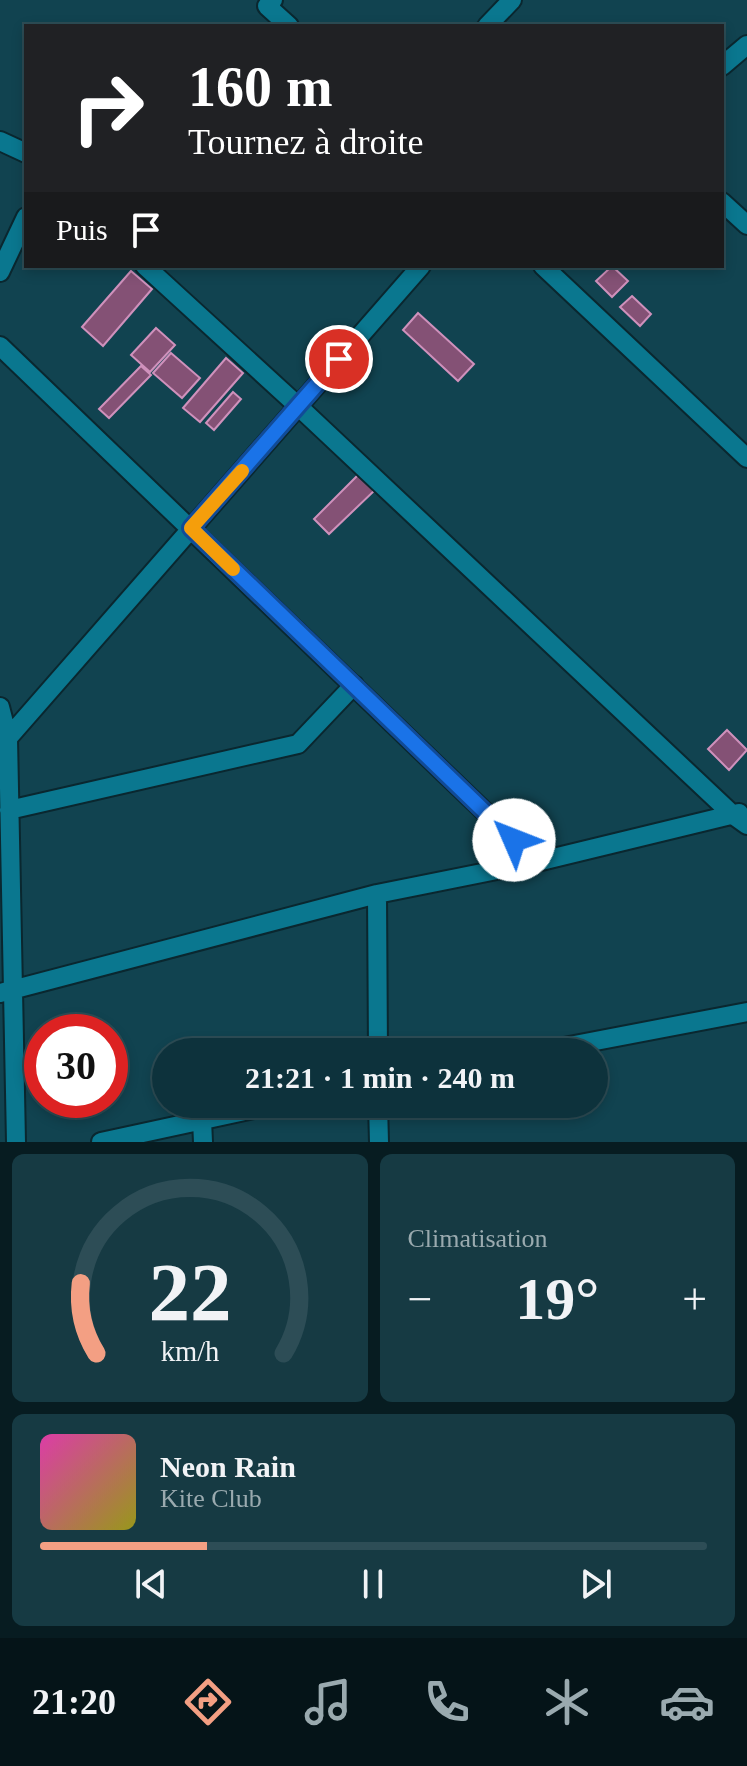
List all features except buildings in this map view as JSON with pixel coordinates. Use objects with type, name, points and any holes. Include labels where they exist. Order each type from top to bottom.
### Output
[{"type":"street","points":[[273,0],[267,6],[287,24]]},
{"type":"street","points":[[489,24],[512,0]]},
{"type":"street","points":[[724,64],[747,45]]},
{"type":"street","points":[[0,141],[24,152]]},
{"type":"street","points":[[724,204],[747,225]]},
{"type":"street","points":[[0,272],[24,221]]},
{"type":"street","points":[[147,268],[742,817]]},
{"type":"street","points":[[8,738],[419,268]]},
{"type":"street","points":[[545,268],[747,458]]},
{"type":"street","points":[[0,346],[537,862]]},
{"type":"street","points":[[9,810],[298,744],[354,685]]},
{"type":"street","points":[[0,707],[8,738],[7,992],[16,1142]]},
{"type":"street","points":[[7,992],[377,894],[742,817]]},
{"type":"street","points":[[377,894],[378,1038]]},
{"type":"street","points":[[608,1039],[747,1012]]},
{"type":"street","points":[[101,1142],[211,1118]]},
{"type":"street","points":[[378,1118],[379,1142]]},
{"type":"street","points":[[202,1120],[203,1142]]},
{"type":"slow traffic","points":[[233,569],[191,528],[242,471]]},
{"type":"route","points":[[339,359],[191,528],[514,840]]}]
